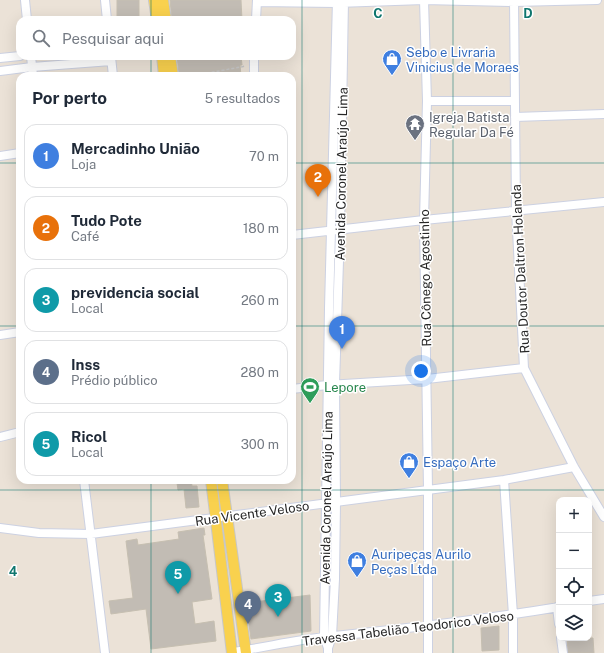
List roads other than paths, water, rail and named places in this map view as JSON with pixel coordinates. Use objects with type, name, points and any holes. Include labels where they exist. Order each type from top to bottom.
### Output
[{"type":"main road","points":[[154,0],[156,16]]},
{"type":"main road","points":[[163,0],[165,16]]},
{"type":"main road","points":[[162,60],[164,72]]},
{"type":"main road","points":[[171,60],[172,72]]},
{"type":"main road","points":[[211,484],[232,653]]},
{"type":"main road","points":[[223,484],[246,652]]},
{"type":"main road","points":[[224,588],[237,586]]},
{"type":"street","points":[[25,0],[27,16]]},
{"type":"street","points":[[105,0],[107,16]]},
{"type":"street","name":"Rua Cônego Agostinho","points":[[424,0],[427,101],[424,220],[427,378],[428,653]]},
{"type":"street","points":[[256,16],[257,1],[597,0]]},
{"type":"street","name":"Avenida Coronel Araújo Lima","points":[[328,637],[326,580],[327,442],[337,308],[340,230],[337,175],[341,1]]},
{"type":"street","name":"Rua Doutor Daltron Holanda","points":[[514,1],[516,210],[524,368],[574,467],[604,517]]},
{"type":"street","points":[[0,58],[16,56]]},
{"type":"street","points":[[31,60],[33,72]]},
{"type":"street","points":[[0,71],[101,60]]},
{"type":"street","points":[[111,60],[113,72]]},
{"type":"street","points":[[254,60],[254,72]]},
{"type":"street","points":[[427,101],[514,101]]},
{"type":"street","points":[[515,117],[604,114]]},
{"type":"street","points":[[0,156],[16,154]]},
{"type":"street","name":"Avenida Coronel Araújo Lima","points":[[328,637],[335,579],[335,442],[331,384],[329,308],[331,230],[337,175]]},
{"type":"street","points":[[296,234],[516,210],[604,202]]},
{"type":"street","points":[[329,308],[337,308]]},
{"type":"street","points":[[0,335],[16,333]]},
{"type":"street","points":[[296,388],[427,378],[524,368]]},
{"type":"street","points":[[0,437],[16,433]]},
{"type":"street","points":[[327,442],[335,442]]},
{"type":"street","name":"Rua Vicente Veloso","points":[[0,528],[39,533],[91,534],[326,502],[336,502],[504,480],[574,467]]},
{"type":"street","points":[[504,480],[513,615],[513,653]]},
{"type":"street","points":[[85,484],[105,653]]},
{"type":"street","points":[[326,580],[335,579]]},
{"type":"street","points":[[592,601],[604,599]]},
{"type":"street","name":"Travessa Tabelião Teodorico Veloso","points":[[232,653],[246,652],[328,637],[513,615],[556,607]]},
{"type":"street","points":[[328,637],[328,650]]},
{"type":"street","points":[[561,641],[563,653]]},
{"type":"place","name":"Sebo e Livraria Vinicius de Moraes","points":[[392,76]]},
{"type":"place","name":"Igreja Batista Regular Da Fé","points":[[415,141]]},
{"type":"place","name":"Tudo Pote","points":[[318,197]]},
{"type":"place","name":"Mercadinho União","points":[[342,349]]},
{"type":"place","name":"Lepore","points":[[310,404]]},
{"type":"place","name":"Espaço Arte","points":[[409,479]]},
{"type":"place","name":"Auripeças Aurilo Peças Ltda","points":[[357,578]]},
{"type":"place","name":"Ricol","points":[[178,594]]},
{"type":"place","name":"previdencia social","points":[[278,617]]},
{"type":"place","name":"Inss","points":[[248,624]]}]
